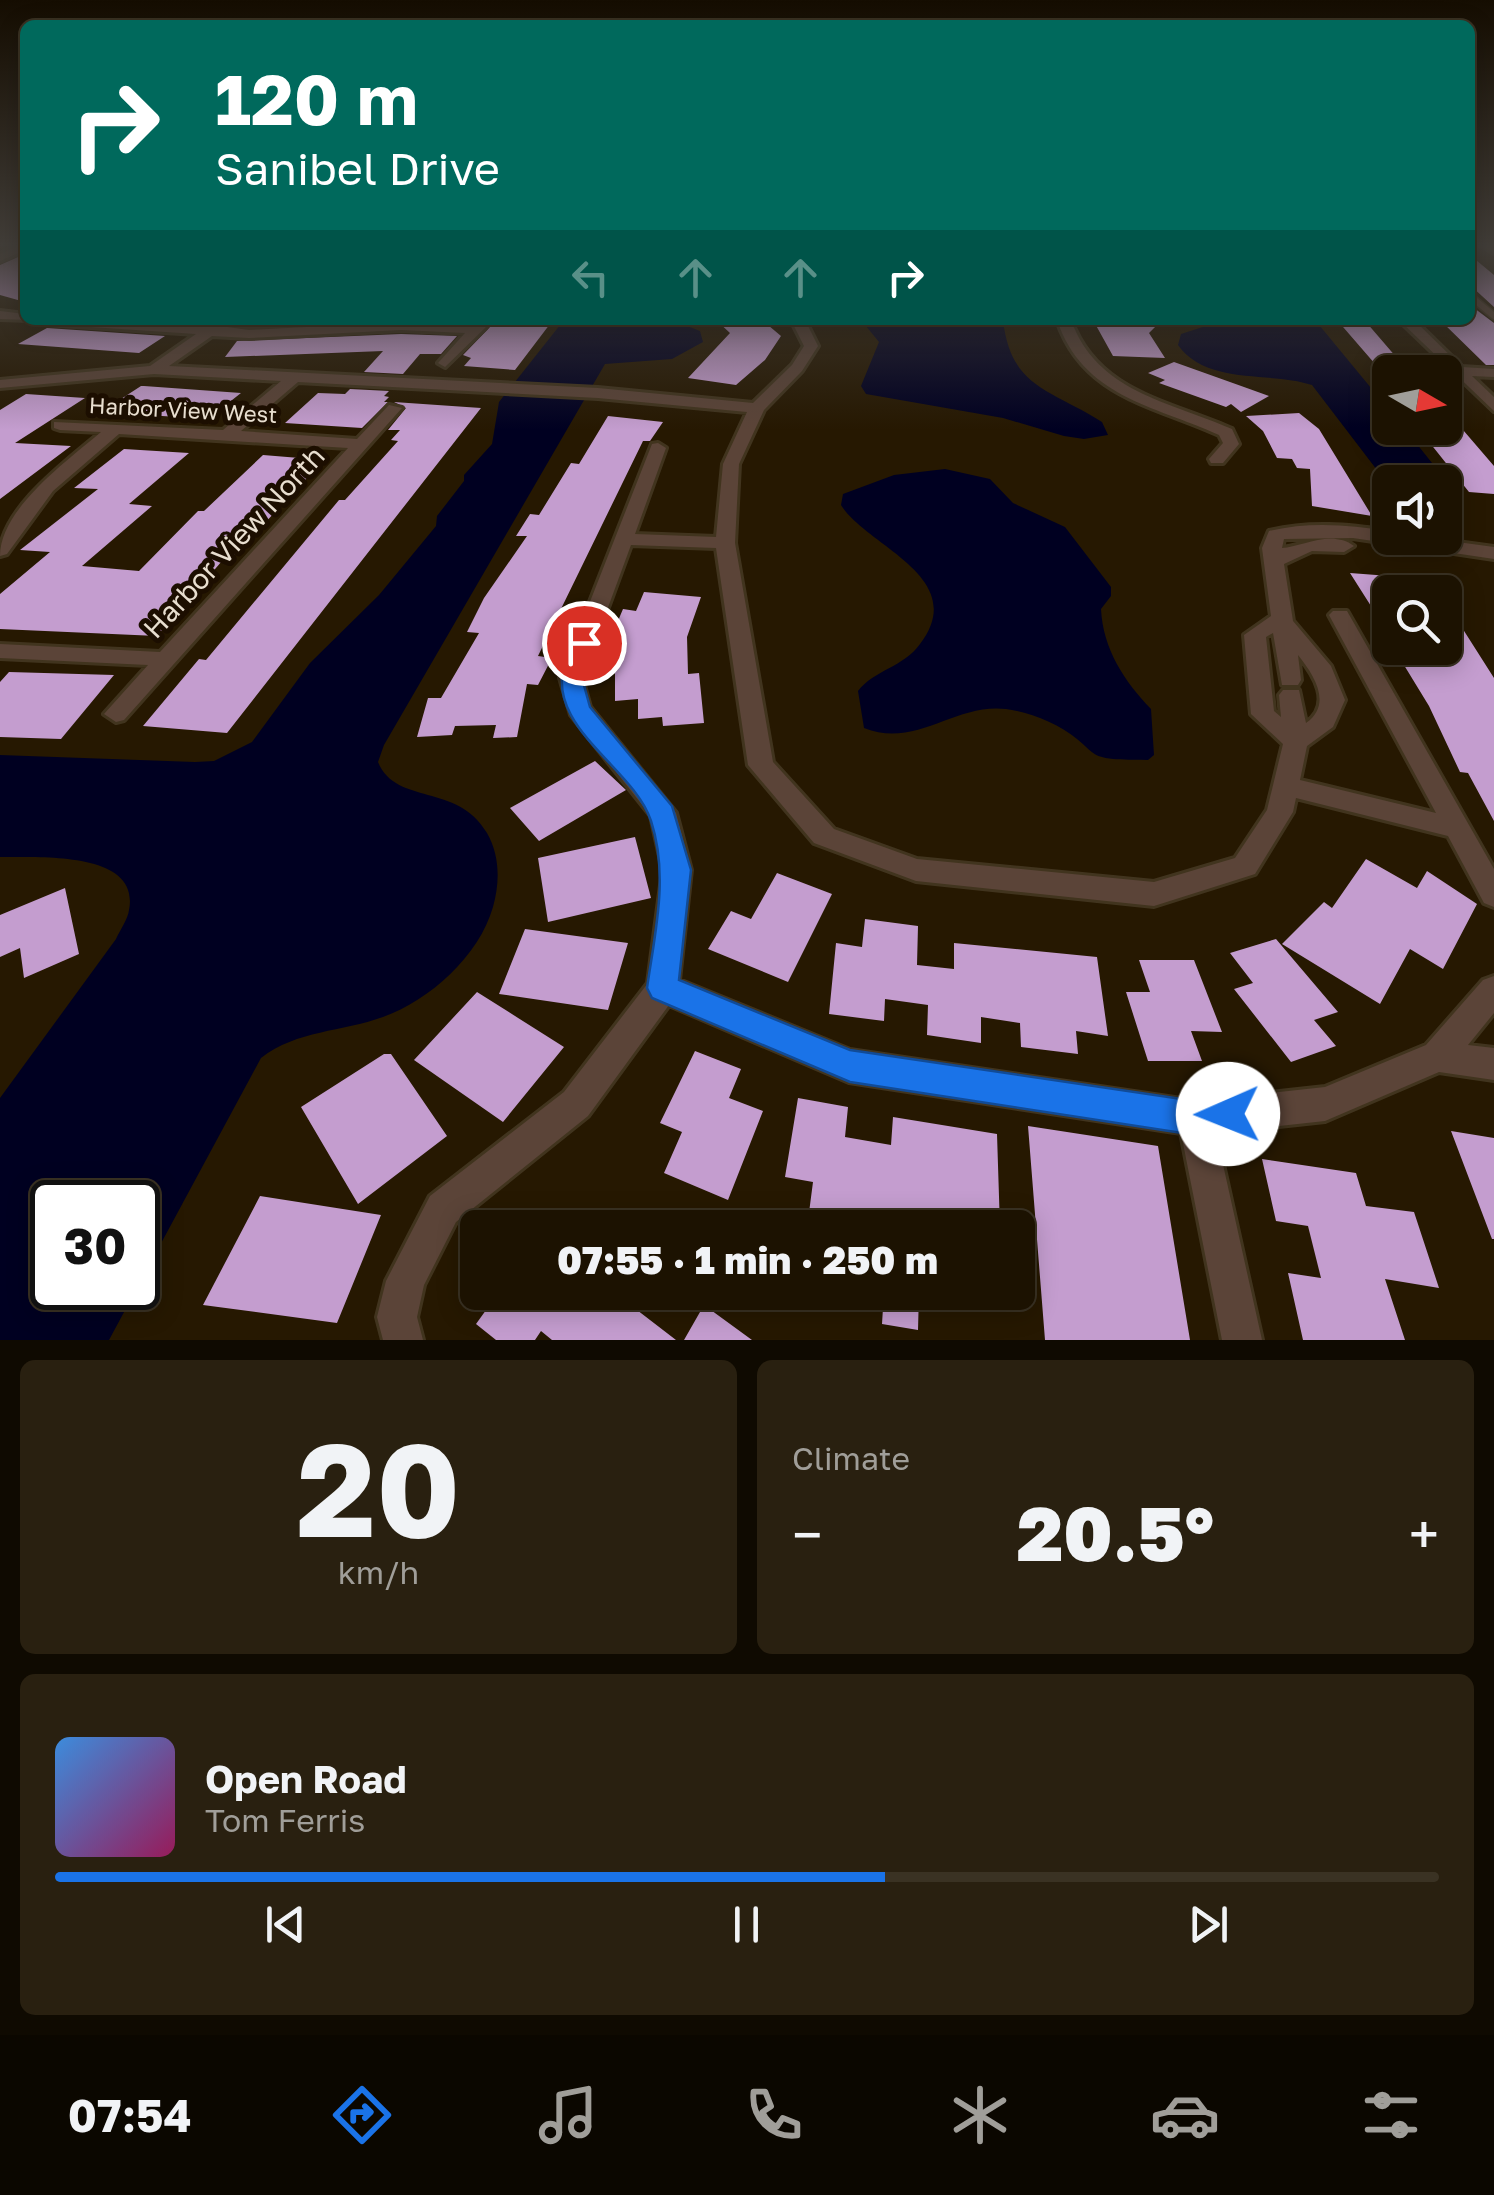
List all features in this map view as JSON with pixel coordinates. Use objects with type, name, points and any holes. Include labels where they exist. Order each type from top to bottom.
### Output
[{"type":"street","points":[[119,325],[297,333],[480,325]]},
{"type":"street","points":[[154,370],[218,325]]},
{"type":"street","points":[[446,364],[480,325]]},
{"type":"street","points":[[800,325],[810,346],[798,368],[757,408],[731,464],[725,543],[761,765],[824,836],[916,870],[1154,894],[1245,866],[1280,812],[1296,742],[1280,620],[1277,560],[1272,548],[1276,535],[1310,528],[1494,553]]},
{"type":"street","points":[[1065,325],[1069,346],[1089,369],[1128,392],[1226,432],[1231,444],[1216,459]]},
{"type":"street","points":[[1411,325],[1441,355]]},
{"type":"street","points":[[0,384],[154,370],[598,393],[757,408]]},
{"type":"street","points":[[1462,372],[1494,373]]},
{"type":"street","points":[[1462,376],[1494,406]]},
{"type":"street","points":[[228,434],[295,377]]},
{"type":"street","name":"Harbor View North","points":[[116,714],[394,408]]},
{"type":"street","name":"Harbor View West","points":[[60,425],[362,444]]},
{"type":"street","points":[[0,550],[47,487],[116,428]]},
{"type":"street","points":[[400,1329],[405,1282],[443,1209],[576,1104],[663,988],[677,870],[663,814],[579,709],[571,678],[658,448]]},
{"type":"street","points":[[622,538],[725,543]]},
{"type":"street","points":[[1277,560],[1297,547],[1322,544],[1494,568]]},
{"type":"street","points":[[1340,615],[1494,895]]},
{"type":"street","points":[[1280,620],[1322,671],[1333,700],[1324,721],[1296,742]]},
{"type":"street","points":[[1280,620],[1255,634],[1260,700],[1263,714],[1296,742]]},
{"type":"street","points":[[0,651],[165,658]]},
{"type":"street","points":[[1286,786],[1459,829]]},
{"type":"street","points":[[663,988],[850,1066],[1195,1118],[1324,1104],[1438,1056],[1494,990]]},
{"type":"street","points":[[1438,1056],[1494,1064]]},
{"type":"street","points":[[1195,1118],[1242,1340]]},
{"type":"water","points":[[560,325],[685,325],[700,331],[703,342],[672,359],[605,364],[384,745],[378,762],[387,776],[412,790],[460,807],[487,833],[498,879],[493,907],[477,942],[450,974],[418,1000],[383,1017],[289,1042],[261,1058],[160,1245],[160,1180],[30,1180],[30,1310],[125,1310],[109,1340],[0,1340],[0,1098],[116,939],[129,910],[128,891],[119,877],[103,867],[60,858],[0,857],[0,755],[195,762],[214,761],[252,742],[310,663],[379,595],[436,526],[437,516],[464,481],[464,475],[492,444],[499,402]]},
{"type":"water","points":[[865,325],[1004,325],[1007,343],[1024,374],[1102,422],[1108,435],[1084,439],[1064,436],[1003,418],[866,394],[861,386],[879,342]]},
{"type":"water","points":[[1209,325],[1319,325],[1372,389],[1372,445],[1418,445],[1434,465],[1373,465],[1312,385],[1205,367],[1178,345],[1181,334]]},
{"type":"water","points":[[945,469],[990,479],[1013,503],[1065,527],[1111,587],[1111,596],[1101,609],[1103,624],[1117,664],[1151,709],[1154,755],[1148,760],[1098,756],[1053,724],[1006,709],[969,712],[901,733],[864,728],[858,691],[920,644],[932,620],[933,600],[924,581],[909,565],[841,505],[843,494],[894,475]]},
{"type":"building","points":[[1475,309],[1494,323],[1494,365],[1486,365],[1445,325],[1475,325]]},
{"type":"building","points":[[549,325],[515,370],[464,366],[471,358],[463,355],[490,327]]},
{"type":"building","points":[[721,325],[768,325],[781,336],[765,360],[736,385],[688,378],[730,333]]},
{"type":"building","points":[[1096,325],[1156,326],[1149,333],[1165,358],[1113,356]]},
{"type":"building","points":[[1341,325],[1369,325],[1394,355],[1372,355],[1372,360]]},
{"type":"building","points":[[47,328],[165,336],[139,353],[18,344]]},
{"type":"building","points":[[401,334],[457,336],[441,354],[420,354],[403,374],[364,372],[383,351],[225,357],[237,341]]},
{"type":"building","points":[[1174,362],[1269,396],[1241,412],[1231,404],[1226,407],[1159,383],[1165,380],[1148,373]]},
{"type":"building","points":[[141,386],[241,393],[208,419],[101,412]]},
{"type":"building","points":[[350,389],[389,391],[384,396],[389,397],[384,402],[388,402],[362,428],[285,423],[318,393],[345,394]]},
{"type":"building","points":[[26,394],[85,398],[15,443],[71,446],[0,499],[0,410]]},
{"type":"building","points":[[394,402],[481,408],[227,733],[143,726],[199,659],[206,660],[339,500],[345,500],[398,441],[391,440],[400,430],[388,430],[406,408]]},
{"type":"building","points":[[1299,413],[1319,429],[1372,516],[1312,506],[1310,469],[1297,468],[1292,459],[1277,458],[1263,431],[1246,416]]},
{"type":"building","points":[[608,416],[663,422],[650,441],[643,441],[538,656],[552,658],[538,685],[527,684],[517,737],[493,738],[496,725],[455,726],[452,735],[417,737],[428,698],[441,698],[479,633],[467,632],[484,598],[527,536],[516,536],[530,514],[539,515],[571,463],[579,464]]},
{"type":"building","points":[[1462,429],[1494,466],[1494,494],[1469,492],[1462,483],[1462,465],[1447,465],[1432,445],[1462,445]]},
{"type":"building","points":[[124,449],[189,453],[129,504],[152,506],[82,566],[139,571],[198,511],[204,511],[263,455],[324,460],[229,561],[222,561],[157,636],[0,629],[0,594],[50,552],[20,550],[98,489],[74,488]]},
{"type":"building","points":[[1350,573],[1376,575],[1372,575],[1372,608]]},
{"type":"building","points":[[644,592],[701,597],[687,637],[688,674],[699,673],[704,723],[663,726],[662,717],[638,719],[638,699],[615,701],[615,672],[606,673],[609,642],[623,609],[636,611]]},
{"type":"building","points":[[1462,628],[1494,678],[1494,821],[1468,773],[1460,772],[1429,706],[1404,665],[1462,665]]},
{"type":"building","points":[[9,672],[114,675],[61,739],[0,737],[0,682]]},
{"type":"building","points":[[595,761],[626,790],[539,841],[510,808]]},
{"type":"building","points":[[635,837],[651,898],[548,922],[538,858]]},
{"type":"building","points":[[1366,859],[1417,888],[1427,871],[1477,904],[1443,969],[1410,949],[1380,1004],[1282,944],[1324,902],[1332,908]]},
{"type":"building","points":[[777,873],[832,894],[788,982],[708,949],[731,911],[751,919]]},
{"type":"building","points":[[65,888],[79,954],[24,978],[20,948],[0,957],[0,915]]},
{"type":"building","points":[[865,919],[918,926],[917,965],[954,969],[954,943],[1097,957],[1108,1036],[1076,1031],[1078,1054],[1021,1047],[1020,1023],[981,1017],[981,1043],[927,1035],[928,1005],[885,999],[884,1021],[829,1014],[836,943],[862,947]]},
{"type":"building","points":[[525,929],[628,943],[608,1010],[499,994]]},
{"type":"building","points":[[1276,939],[1338,1012],[1314,1020],[1336,1046],[1291,1062],[1234,989],[1253,983],[1230,953]]},
{"type":"building","points":[[1139,960],[1194,960],[1222,1032],[1191,1031],[1202,1061],[1148,1061],[1126,992],[1150,992]]},
{"type":"building","points":[[477,992],[564,1047],[503,1122],[414,1060]]},
{"type":"building","points":[[695,1051],[741,1069],[729,1098],[763,1111],[728,1200],[664,1173],[682,1132],[660,1123]]},
{"type":"building","points":[[384,1054],[391,1054],[447,1136],[358,1204],[301,1107]]},
{"type":"building","points":[[798,1098],[848,1107],[845,1137],[891,1145],[893,1117],[997,1134],[999,1210],[809,1210],[813,1182],[785,1177]]},
{"type":"building","points":[[1028,1126],[1158,1146],[1190,1340],[1045,1340]]},
{"type":"building","points":[[1451,1131],[1494,1138],[1494,1239],[1492,1239]]},
{"type":"building","points":[[1262,1159],[1356,1173],[1366,1206],[1414,1212],[1439,1288],[1385,1279],[1405,1340],[1303,1340],[1288,1273],[1321,1278],[1308,1226],[1276,1221]]},
{"type":"building","points":[[260,1196],[381,1215],[337,1323],[203,1305]]},
{"type":"building","points":[[486,1310],[637,1310],[676,1340],[552,1340],[541,1331],[535,1340],[496,1340],[476,1324]]},
{"type":"building","points":[[701,1310],[711,1310],[752,1340],[684,1340]]},
{"type":"building","points":[[883,1310],[919,1310],[918,1330],[882,1324]]},
{"type":"route","points":[[584,643],[571,678],[579,709],[663,814],[677,870],[663,988],[850,1066],[1195,1118],[1228,1114]]}]
